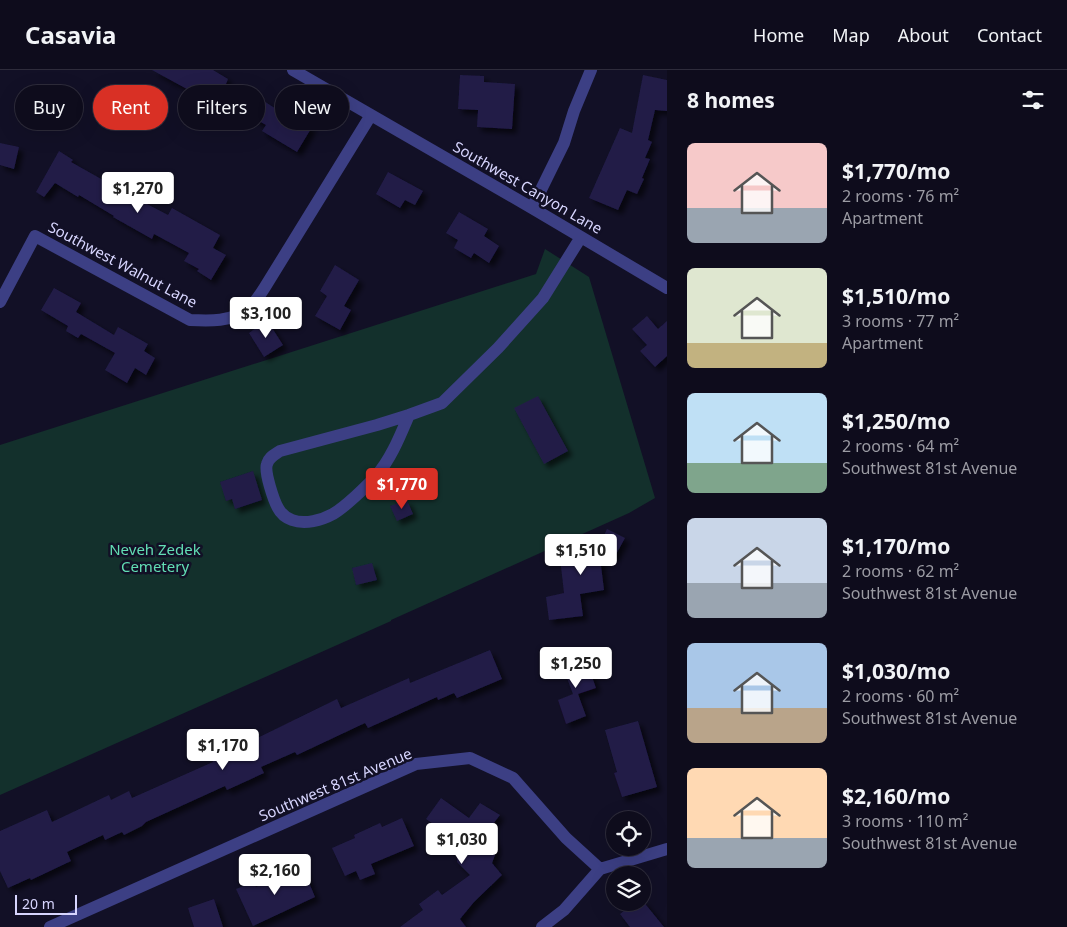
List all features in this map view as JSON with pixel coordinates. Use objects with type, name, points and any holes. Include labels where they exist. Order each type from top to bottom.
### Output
[{"type":"street","name":"Southwest Canyon Lane","points":[[293,70],[581,236],[667,288]]},
{"type":"street","points":[[532,208],[564,143],[574,110],[591,70]]},
{"type":"street","name":"Southwest Walnut Lane","points":[[0,302],[35,236],[190,320],[219,320],[241,313],[248,309],[265,287],[371,115]]},
{"type":"street","points":[[409,415],[390,455],[376,475],[354,497],[333,514],[317,520],[302,522],[292,520],[278,508],[266,466],[270,458],[280,451],[378,425],[442,403],[498,348],[543,298],[581,236]]},
{"type":"street","name":"Southwest 81st Avenue","points":[[50,927],[416,764],[470,758],[513,778],[566,838],[600,868]]},
{"type":"street","points":[[542,927],[564,910],[600,868],[667,849]]},
{"type":"green space","name":"Neveh Zedek Cemetery","points":[[545,249],[589,277],[655,498],[629,513],[391,621],[0,795],[0,445],[536,274]]},
{"type":"building","points":[[152,70],[213,70],[228,79],[226,84],[228,85],[180,85]]},
{"type":"building","points":[[460,75],[484,76],[484,82],[515,84],[512,129],[477,127],[478,110],[458,109]]},
{"type":"building","points":[[643,75],[667,80],[667,111],[655,110],[648,140],[652,142],[645,158],[650,159],[642,178],[644,179],[637,194],[627,190],[618,210],[589,198],[620,128],[632,133]]},
{"type":"building","points":[[265,102],[275,108],[275,130],[310,130],[297,152],[262,131],[265,130]]},
{"type":"building","points":[[0,143],[19,147],[14,169],[0,165]]},
{"type":"building","points":[[59,151],[73,160],[71,162],[168,215],[172,208],[220,235],[213,248],[226,255],[211,280],[197,271],[199,269],[184,261],[189,253],[154,234],[152,239],[79,195],[78,197],[55,183],[44,197],[36,192]]},
{"type":"building","points":[[388,172],[423,191],[415,205],[405,200],[400,208],[376,194]]},
{"type":"building","points":[[459,212],[488,229],[484,236],[499,246],[489,263],[474,253],[471,258],[454,248],[458,240],[446,233]]},
{"type":"building","points":[[335,265],[359,280],[344,306],[351,310],[340,330],[315,316],[327,296],[320,291]]},
{"type":"building","points":[[54,288],[81,303],[76,312],[114,335],[118,327],[148,344],[144,351],[155,358],[146,375],[135,368],[127,383],[105,370],[115,353],[81,334],[78,338],[66,331],[68,326],[41,310]]},
{"type":"building","points":[[647,316],[658,329],[667,321],[667,356],[655,367],[640,351],[647,345],[632,329]]},
{"type":"building","points":[[267,320],[283,345],[264,357],[249,333]]},
{"type":"building","points":[[538,396],[568,451],[544,464],[514,408]]},
{"type":"building","points":[[253,471],[262,500],[235,509],[232,499],[226,501],[220,482]]},
{"type":"building","points":[[407,500],[413,514],[397,521],[390,506]]},
{"type":"building","points":[[607,529],[625,538],[614,558],[599,550],[604,590],[580,594],[583,616],[549,620],[546,597],[564,593],[559,549],[598,544],[599,546]]},
{"type":"building","points":[[372,563],[377,580],[356,585],[352,568]]},
{"type":"building","points":[[490,650],[502,679],[457,698],[454,693],[438,700],[437,697],[368,728],[365,723],[297,755],[295,752],[261,767],[264,773],[227,790],[225,786],[146,822],[124,835],[122,832],[105,840],[103,835],[67,852],[71,861],[31,880],[30,878],[8,888],[0,871],[0,831],[47,810],[52,822],[109,795],[111,800],[129,791],[132,798],[213,762],[209,752],[229,743],[233,750],[337,699],[341,708],[409,678],[410,683]]},
{"type":"building","points":[[585,657],[596,688],[578,694],[586,716],[566,724],[558,700],[573,694],[562,665]]},
{"type":"building","points":[[638,721],[657,787],[622,797],[614,773],[617,772],[605,730]]},
{"type":"building","points":[[441,798],[469,818],[480,803],[500,815],[489,829],[496,845],[492,863],[502,875],[474,902],[460,919],[466,927],[400,927],[423,910],[419,904],[438,890],[442,895],[470,875],[457,862],[456,839],[426,819]]},
{"type":"building","points":[[402,818],[414,846],[371,864],[375,874],[360,880],[356,871],[345,876],[332,848],[355,838],[354,835],[380,823],[382,827]]},
{"type":"building","points":[[303,868],[315,897],[253,926],[236,889],[254,882],[256,887],[287,872],[289,874]]},
{"type":"building","points":[[214,899],[223,927],[194,927],[188,908]]},
{"type":"building","points":[[624,911],[651,911],[664,927],[630,927],[620,914]]}]
